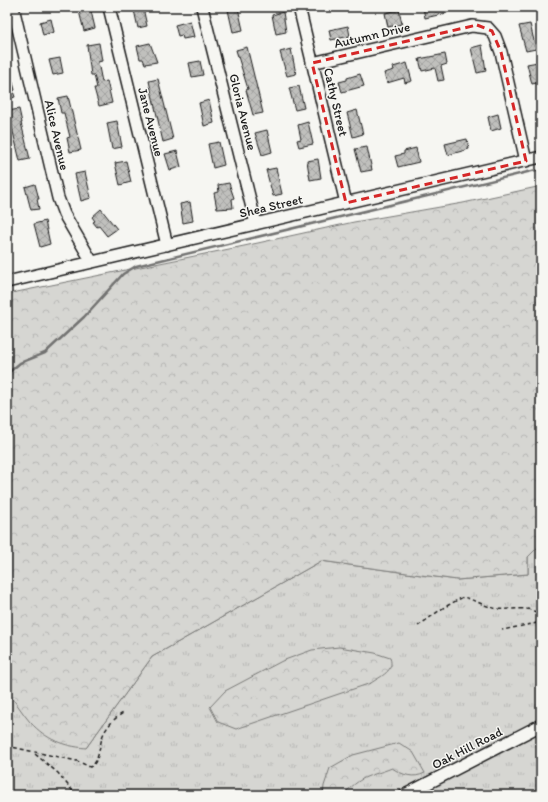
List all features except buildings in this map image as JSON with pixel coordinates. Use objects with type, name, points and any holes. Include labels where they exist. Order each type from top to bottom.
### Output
[{"type":"street","name":"Alice Avenue","points":[[13,7],[60,207],[92,262]]},
{"type":"street","name":"Jane Avenue","points":[[109,7],[167,245]]},
{"type":"street","name":"Gloria Avenue","points":[[202,7],[256,224]]},
{"type":"street","name":"Cathy Street","points":[[299,7],[346,203]]},
{"type":"street","name":"Autumn Drive","points":[[312,63],[472,26],[488,28],[495,36],[501,52],[526,160]]},
{"type":"street","name":"Shea Street","points":[[7,282],[541,157]]},
{"type":"street","name":"Oak Hill Road","points":[[405,795],[541,725]]},
{"type":"path","points":[[418,626],[463,596],[498,609],[524,608],[532,610],[538,614],[539,619],[537,623],[502,630]]},
{"type":"path","points":[[7,746],[33,753],[77,761],[90,767],[94,763],[107,727],[123,713]]},
{"type":"path","points":[[33,753],[49,764],[76,795]]},
{"type":"highlighted area","points":[[477,25],[492,31],[501,52],[526,161],[346,203],[312,63]]},
{"type":"green space","points":[[541,183],[541,544],[528,557],[528,574],[457,580],[321,561],[152,657],[86,748],[63,744],[49,738],[36,728],[7,693],[7,294],[354,222],[463,203],[537,187]]},
{"type":"green space","points":[[541,544],[541,795],[7,795],[7,675],[86,748],[152,657],[321,561],[457,580],[528,574],[528,557]]},
{"type":"green space","points":[[339,647],[375,653],[390,658],[391,666],[386,673],[371,683],[236,729],[218,722],[210,707],[225,691],[282,661],[312,650]]},
{"type":"green space","points":[[399,743],[413,752],[425,773],[412,776],[400,773],[392,768],[362,779],[345,793],[346,795],[323,795],[324,786],[330,768],[353,755]]},
{"type":"waterway","points":[[7,374],[20,363],[45,353],[84,317],[123,274],[136,266],[536,170]]}]
